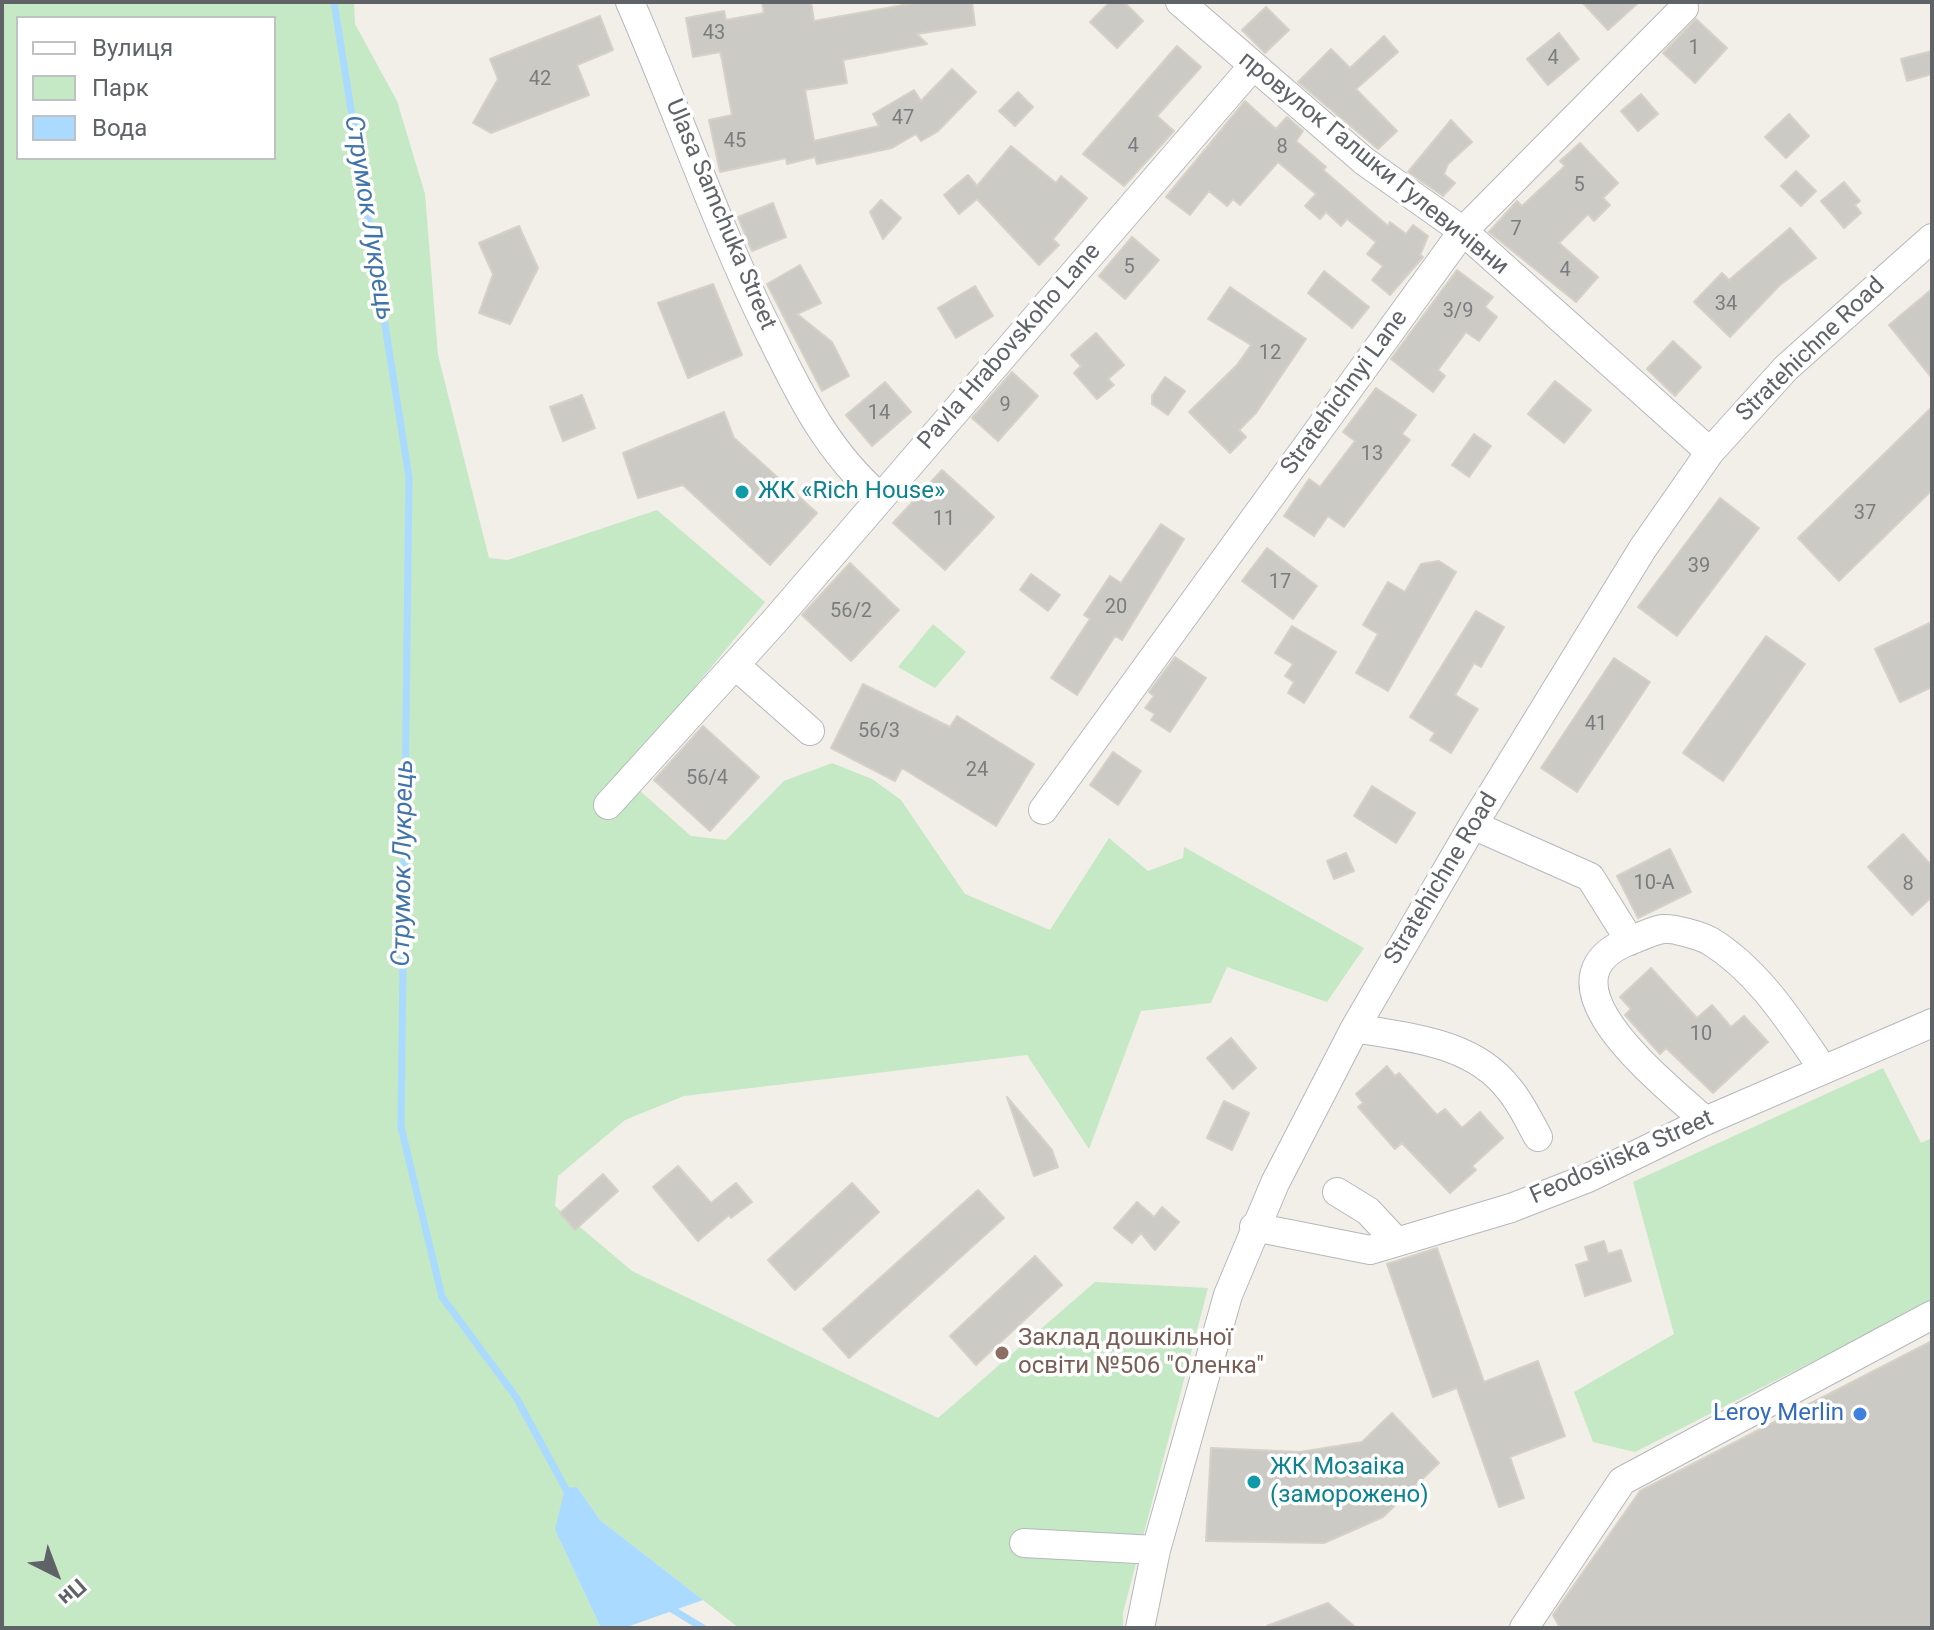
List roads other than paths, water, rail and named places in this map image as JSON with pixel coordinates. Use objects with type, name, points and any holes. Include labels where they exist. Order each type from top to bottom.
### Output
[{"type":"street","name":"Ulasa Samchuka Street","points":[[630,2],[735,263],[804,404],[854,474],[880,497]]},
{"type":"street","name":"провулок Галшки Гулевичівни","points":[[1180,2],[1364,161],[1463,231],[1710,452]]},
{"type":"street","name":"Stratehichnyi Lane","points":[[1043,810],[1463,231],[1684,8]]},
{"type":"street","name":"Pavla Hrabovskoho Lane","points":[[608,805],[735,665],[1252,67]]},
{"type":"street","name":"Stratehichne Road","points":[[1140,1628],[1156,1550],[1207,1363],[1254,1227],[1355,1028],[1473,825],[1643,548],[1710,452],[1786,368],[1932,238]]},
{"type":"street","points":[[735,665],[810,731]]},
{"type":"street","points":[[1473,825],[1590,877],[1630,941]]},
{"type":"street","points":[[1705,1121],[1622,1043],[1606,1022],[1595,995],[1594,977],[1603,959],[1617,945],[1664,929],[1709,940],[1768,991],[1823,1069]]},
{"type":"street","name":"Feodosiiska Street","points":[[1254,1227],[1370,1250],[1511,1208],[1575,1183],[1705,1121],[1932,1023]]},
{"type":"street","points":[[1355,1028],[1466,1052],[1489,1067],[1510,1090],[1538,1137]]},
{"type":"street","points":[[1337,1192],[1368,1211],[1396,1241]]},
{"type":"street","points":[[1524,1628],[1622,1481],[1932,1315]]},
{"type":"street","points":[[1024,1543],[1156,1550]]},
{"type":"water","points":[[577,1487],[600,1520],[703,1600],[624,1628],[601,1628],[555,1530],[565,1488]]},
{"type":"waterway","name":"Струмок Лукрець","points":[[334,2],[409,477],[401,1127],[442,1297],[516,1397],[569,1495]]},
{"type":"waterway","name":"Струмок Лукрець","points":[[665,1605],[703,1628]]},
{"type":"place","name":"ЖК «Rich House»","points":[[742,492]]},
{"type":"place","name":"Заклад дошкільної освіти №506 \"Оленка\"","points":[[1002,1353]]},
{"type":"place","name":"Leroy Merlin","points":[[1860,1414]]},
{"type":"place","name":"ЖК Мозаіка (заморожено)","points":[[1254,1482]]}]
